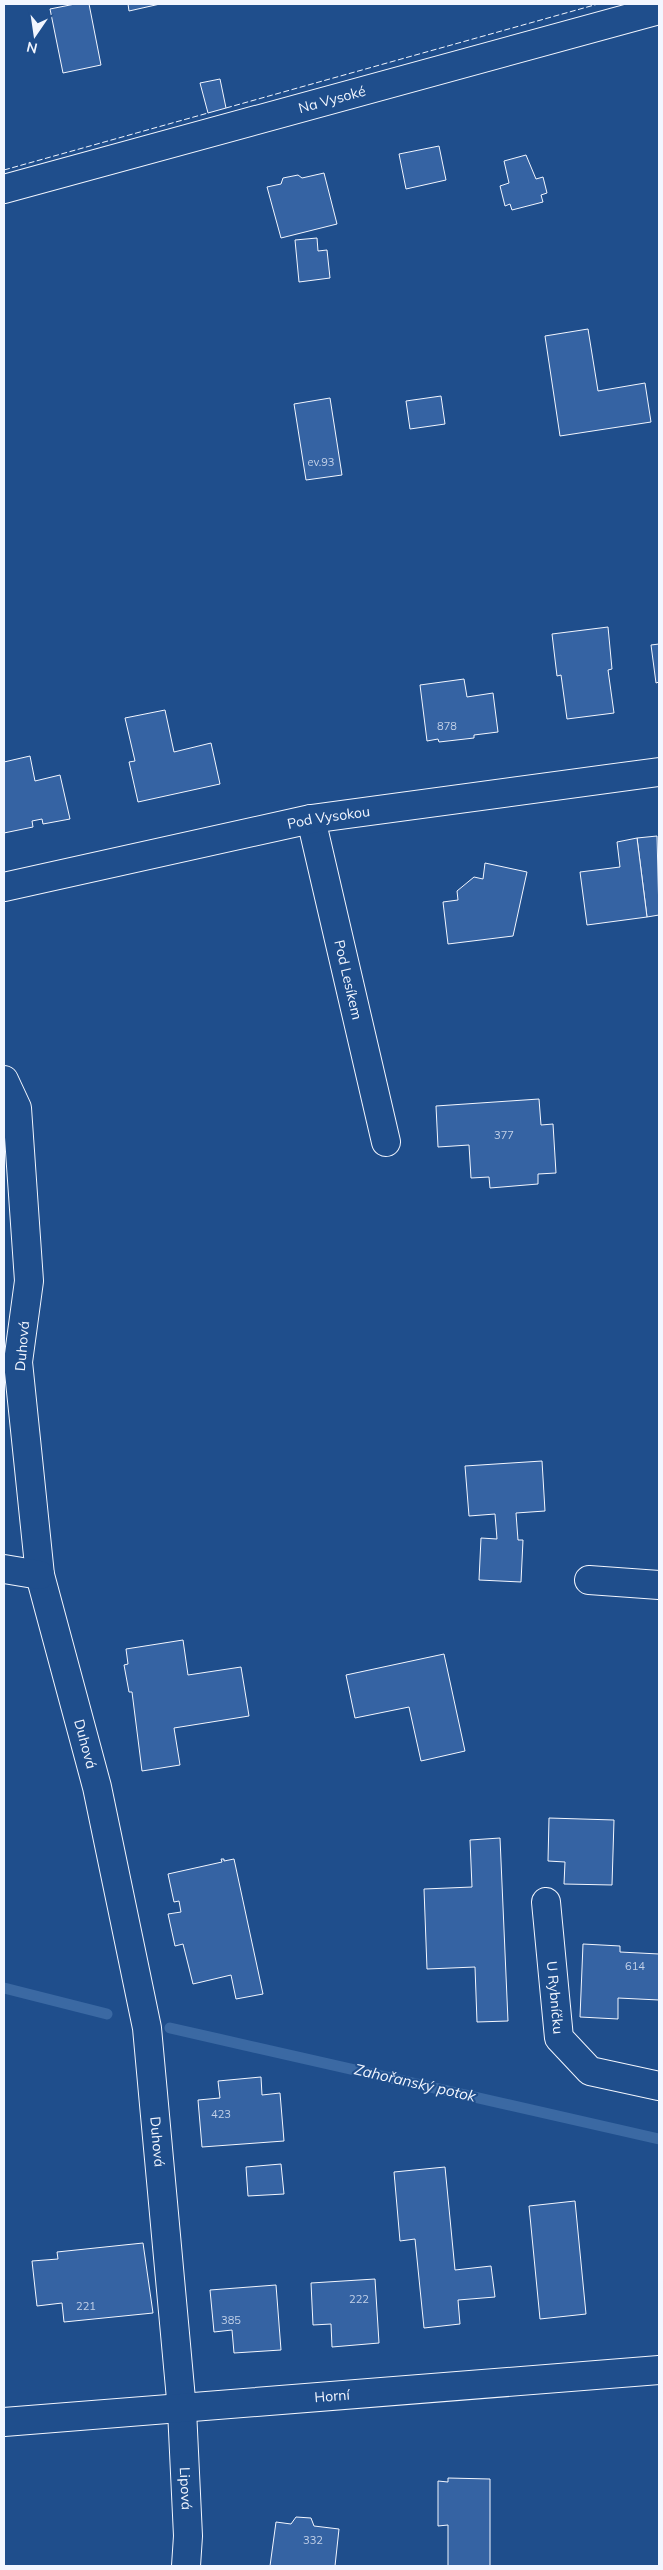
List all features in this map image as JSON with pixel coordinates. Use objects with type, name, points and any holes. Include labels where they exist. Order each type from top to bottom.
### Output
[{"type":"street","name":"Na Vysoké","points":[[4,189],[659,10]]},
{"type":"street","name":"Pod Vysokou","points":[[4,887],[311,819],[659,772]]},
{"type":"street","name":"Pod Lesíkem","points":[[311,819],[386,1142]]},
{"type":"street","name":"Duhová","points":[[4,1080],[17,1108],[29,1281],[18,1362],[40,1575],[97,1787],[147,2028],[182,2410]]},
{"type":"street","points":[[4,1570],[40,1575]]},
{"type":"street","points":[[589,1580],[659,1585]]},
{"type":"street","name":"U Rybníčku","points":[[546,1902],[559,2038],[590,2071],[659,2086]]},
{"type":"street","name":"Horní","points":[[4,2422],[182,2410],[659,2370]]},
{"type":"street","name":"Lipová","points":[[182,2410],[188,2536],[186,2566]]},
{"type":"building","points":[[75,4],[89,4],[101,65],[63,73],[50,9]]},
{"type":"building","points":[[128,4],[160,4],[129,11]]},
{"type":"building","points":[[220,79],[226,108],[208,113],[200,83]]},
{"type":"building","points":[[439,146],[446,180],[406,189],[399,154]]},
{"type":"building","points":[[526,155],[536,179],[543,177],[547,193],[541,195],[543,202],[512,210],[510,204],[505,206],[500,186],[509,183],[504,161]]},
{"type":"building","points":[[324,173],[337,224],[281,238],[267,187],[281,184],[283,178],[298,175],[302,178]]},
{"type":"building","points":[[317,238],[318,251],[327,250],[330,278],[299,282],[295,240]]},
{"type":"building","points":[[588,329],[598,391],[645,383],[651,422],[560,436],[545,336]]},
{"type":"building","points":[[441,396],[445,424],[410,429],[406,401]]},
{"type":"building","points":[[330,398],[342,475],[306,480],[294,404]]},
{"type":"building","points":[[608,627],[612,669],[608,670],[614,713],[567,719],[561,675],[557,676],[552,634]]},
{"type":"building","points":[[659,644],[659,682],[656,683],[651,645]]},
{"type":"building","points":[[464,679],[467,697],[493,693],[498,732],[474,735],[474,738],[439,742],[438,739],[427,741],[420,685]]},
{"type":"building","points":[[165,710],[174,752],[211,743],[220,784],[138,802],[129,762],[135,761],[125,718]]},
{"type":"building","points":[[30,756],[35,781],[60,775],[70,819],[43,824],[42,819],[32,821],[33,827],[4,833],[4,762]]},
{"type":"building","points":[[657,836],[659,915],[647,917],[637,838]]},
{"type":"building","points":[[637,838],[647,917],[587,925],[580,872],[620,867],[617,842]]},
{"type":"building","points":[[485,863],[527,872],[513,936],[448,944],[443,902],[458,900],[457,891],[474,877],[483,879]]},
{"type":"building","points":[[539,1099],[541,1125],[553,1124],[556,1173],[538,1174],[538,1184],[490,1188],[489,1177],[471,1178],[469,1145],[438,1147],[436,1106]]},
{"type":"building","points":[[542,1461],[545,1511],[516,1513],[518,1540],[523,1540],[521,1582],[479,1580],[481,1538],[497,1539],[495,1514],[469,1516],[465,1466]]},
{"type":"building","points":[[183,1640],[188,1675],[241,1667],[249,1716],[174,1728],[180,1765],[142,1771],[132,1692],[129,1692],[124,1665],[128,1664],[126,1649]]},
{"type":"building","points":[[444,1654],[465,1751],[421,1761],[409,1707],[355,1718],[346,1675]]},
{"type":"building","points":[[549,1818],[614,1820],[612,1885],[564,1884],[565,1862],[548,1861]]},
{"type":"building","points":[[500,1838],[508,2021],[477,2022],[475,1967],[427,1969],[424,1889],[472,1887],[470,1840]]},
{"type":"building","points":[[221,1859],[224,1859],[224,1861],[234,1859],[263,1994],[236,1999],[231,1975],[193,1984],[183,1944],[175,1946],[168,1914],[181,1912],[179,1901],[174,1902],[168,1874],[222,1862]]},
{"type":"building","points":[[583,1944],[620,1946],[620,1952],[659,1954],[659,2000],[618,1998],[618,2019],[580,2017]]},
{"type":"building","points":[[261,2077],[262,2095],[280,2093],[284,2141],[202,2147],[198,2100],[220,2098],[218,2081]]},
{"type":"building","points":[[281,2164],[284,2194],[248,2196],[246,2167]]},
{"type":"building","points":[[445,2167],[455,2270],[491,2266],[495,2297],[458,2300],[460,2324],[424,2328],[415,2239],[400,2241],[394,2172]]},
{"type":"building","points":[[575,2201],[586,2314],[540,2319],[529,2206]]},
{"type":"building","points":[[143,2243],[153,2313],[64,2322],[62,2303],[37,2306],[32,2261],[58,2259],[57,2252]]},
{"type":"building","points":[[375,2279],[379,2343],[332,2347],[331,2324],[313,2325],[311,2283]]},
{"type":"building","points":[[276,2285],[281,2350],[234,2353],[232,2330],[214,2332],[210,2290]]},
{"type":"building","points":[[448,2478],[490,2479],[490,2566],[448,2566],[448,2525],[438,2526],[438,2481],[448,2482]]},
{"type":"building","points":[[296,2517],[311,2518],[314,2526],[339,2529],[335,2566],[270,2566],[276,2522],[291,2524]]},
{"type":"waterway","name":"Zahořanský potok","points":[[4,1988],[107,2014]]},
{"type":"waterway","name":"Zahořanský potok","points":[[170,2028],[659,2139]]},
{"type":"fence","points":[[226,108],[598,4]]},
{"type":"fence","points":[[4,170],[208,113]]}]
